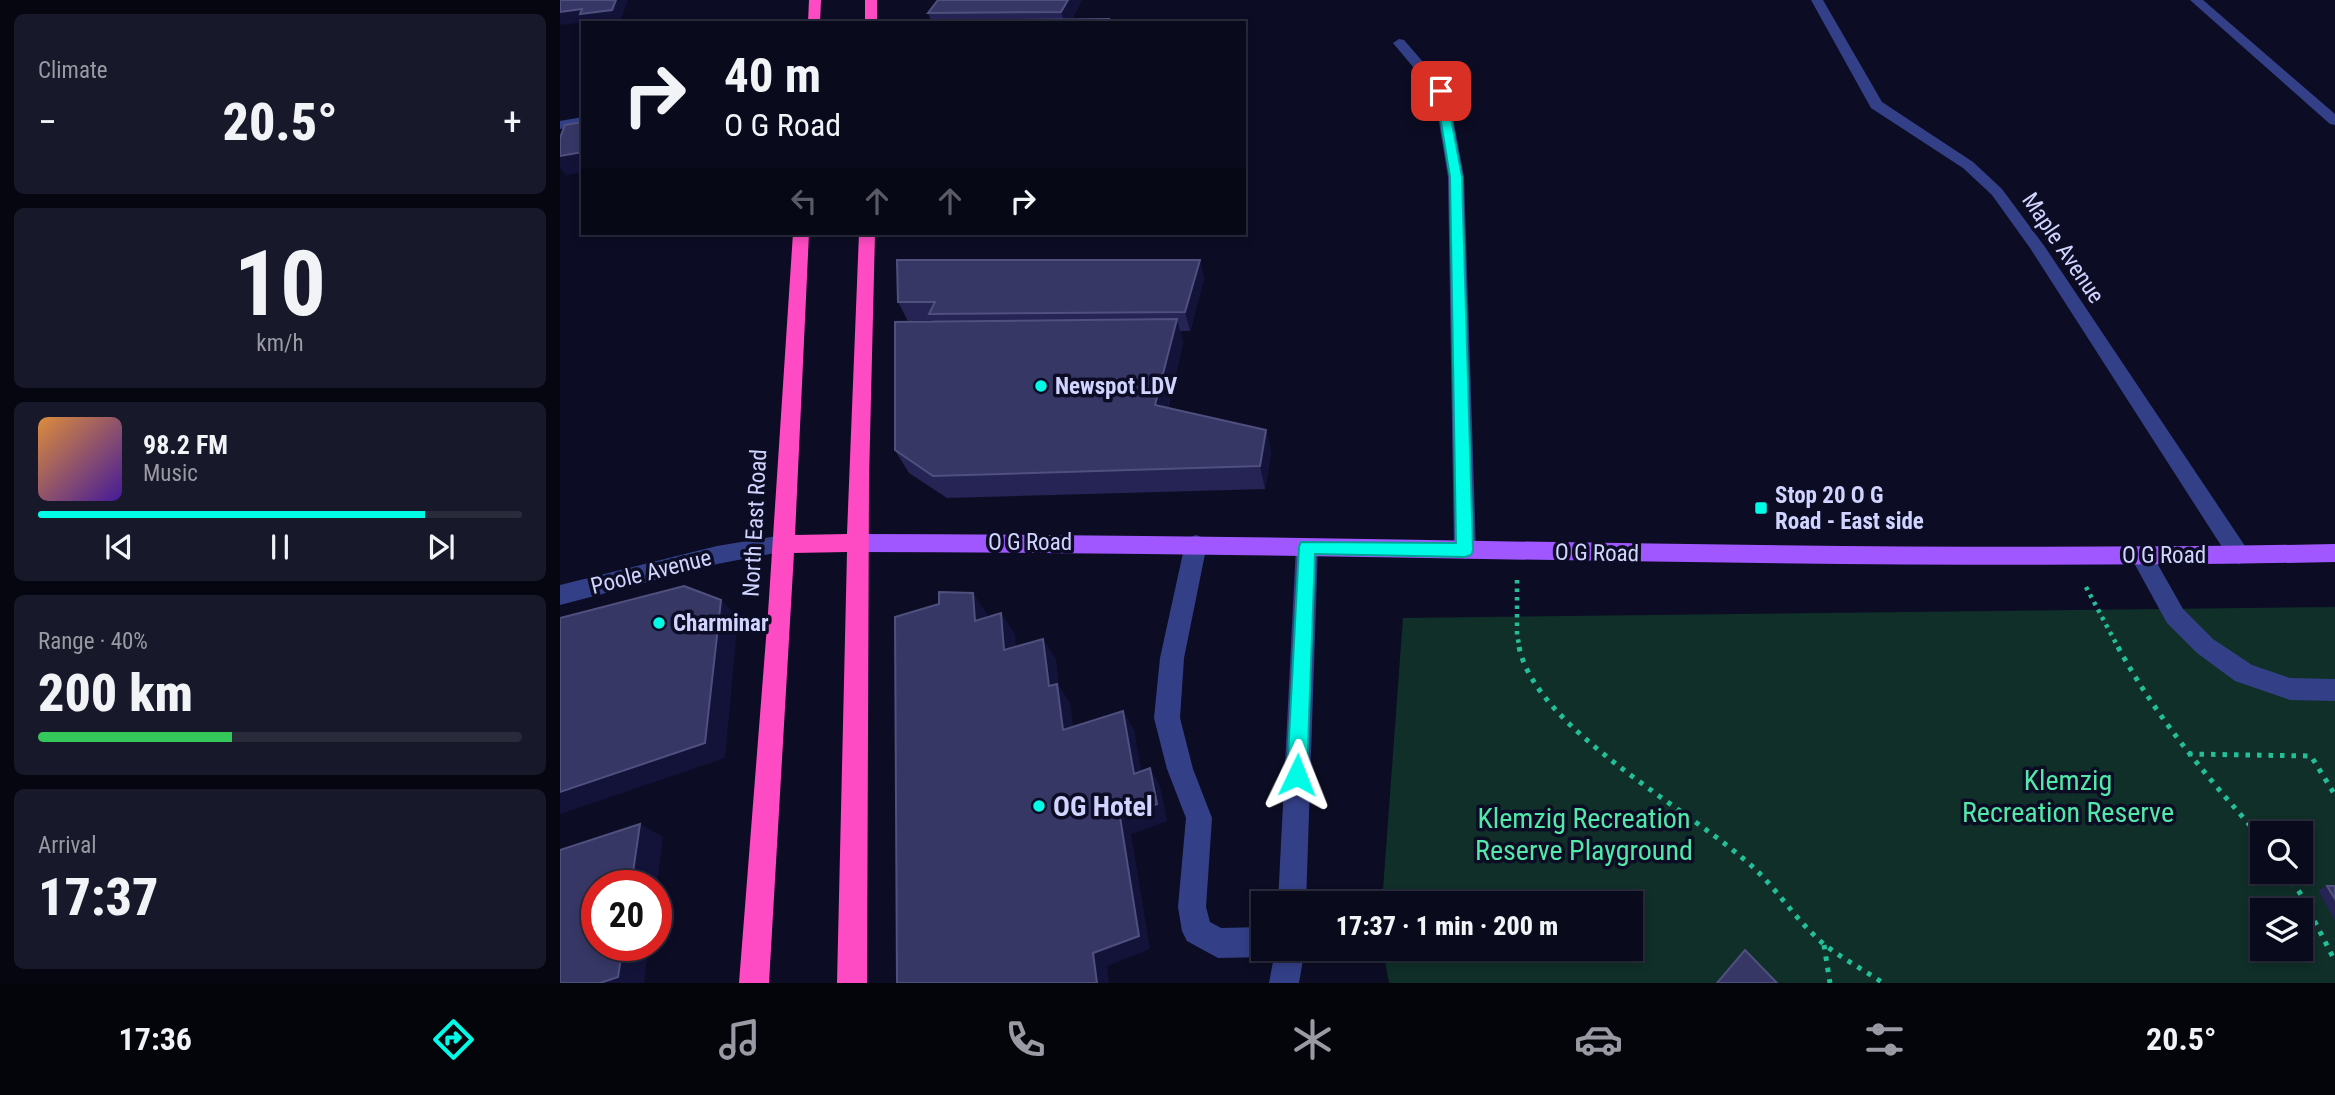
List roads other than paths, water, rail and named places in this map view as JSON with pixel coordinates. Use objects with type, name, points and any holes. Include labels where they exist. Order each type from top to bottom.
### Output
[{"type":"highway","points":[[814,21],[816,0]]},
{"type":"highway","points":[[871,0],[871,21]]},
{"type":"highway","name":"North East Road","points":[[754,983],[801,235]]},
{"type":"highway","points":[[852,983],[858,543],[867,235]]},
{"type":"highway","points":[[783,544],[858,543]]},
{"type":"main road","name":"O G Road","points":[[858,543],[1196,544],[1517,551],[2070,555],[2335,553]]},
{"type":"street","name":"Maple Avenue","points":[[1817,0],[1876,105],[1900,124],[1968,165],[1997,192],[2025,229],[2239,555]]},
{"type":"street","points":[[2196,0],[2335,121]]},
{"type":"street","points":[[1399,43],[1441,91],[1456,177],[1465,550]]},
{"type":"street","points":[[560,125],[581,121]]},
{"type":"street","name":"Poole Avenue","points":[[560,595],[717,555],[783,544]]},
{"type":"street","points":[[1196,544],[1176,636],[1167,718],[1180,769],[1199,818],[1192,906],[1197,931],[1219,943],[1251,942]]},
{"type":"street","points":[[1293,891],[1307,547]]},
{"type":"street","points":[[2141,555],[2175,615],[2205,646],[2234,667],[2290,689],[2335,690]]},
{"type":"street","points":[[1284,983],[1288,961]]},
{"type":"place","name":"Newspot LDV","points":[[1041,386]]},
{"type":"place","name":"Stop 20 O G Road - East side","points":[[1761,508]]},
{"type":"place","name":"Charminar","points":[[659,623]]},
{"type":"place","name":"OG Hotel","points":[[1039,806]]},
{"type":"park label","name":"Klemzig Recreation Reserve","points":[[2068,796]]},
{"type":"park label","name":"Klemzig Recreation Reserve Playground","points":[[1584,834]]}]
